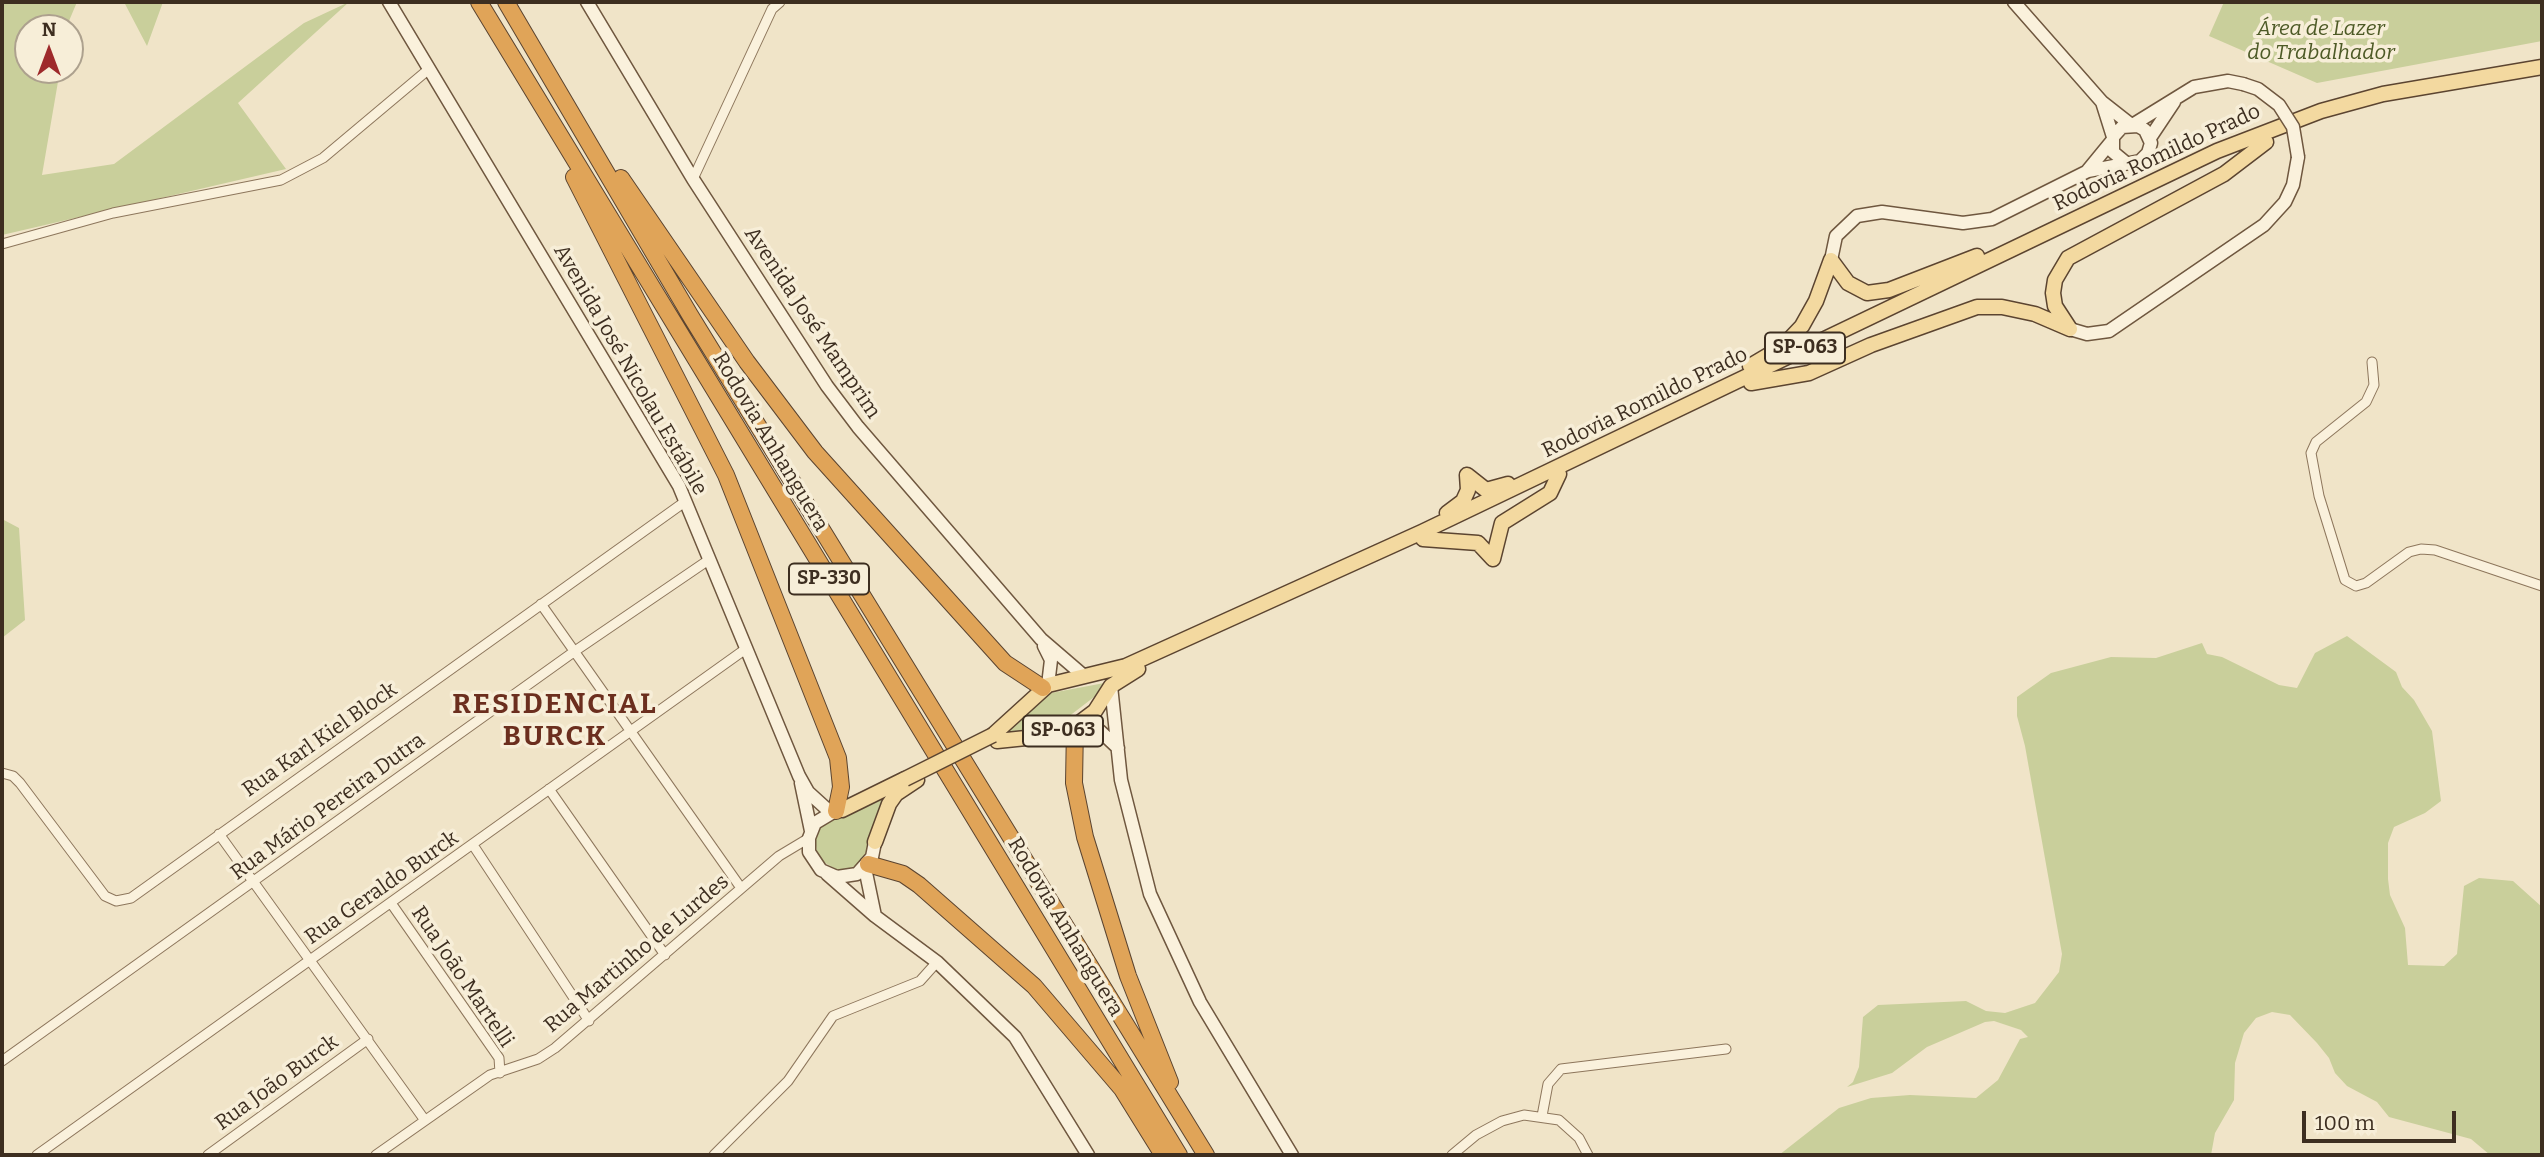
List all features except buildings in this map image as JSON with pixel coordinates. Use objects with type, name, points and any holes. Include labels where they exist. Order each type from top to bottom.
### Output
[{"type":"highway","name":"Rodovia Anhanguera","points":[[479,2],[1179,1155]]},
{"type":"highway","name":"Rodovia Anhanguera","points":[[506,2],[690,315],[1206,1155]]},
{"type":"highway","points":[[554,81],[747,362],[815,452],[1005,663],[1046,687]]},
{"type":"highway","points":[[531,89],[726,475],[838,758],[841,787],[836,811]]},
{"type":"highway","points":[[1076,724],[1074,783],[1084,836],[1128,976],[1190,1130]]},
{"type":"highway","points":[[867,866],[903,874],[919,885],[1034,986],[1122,1089],[1163,1155]]},
{"type":"main road","name":"Avenida José Nicolau Estábile","points":[[389,2],[686,501],[799,776],[808,792],[836,811]]},
{"type":"main road","name":"Avenida José Mamprim","points":[[587,2],[788,328],[843,407],[1041,639],[1084,676]]},
{"type":"main road","points":[[1702,398],[1782,347],[1802,326],[1816,301],[1831,260],[1836,236],[1857,216],[1882,212],[1964,223],[1992,219],[2088,171],[2136,162],[2145,157],[2150,148],[2150,138],[2145,130],[2102,102],[2014,2]]},
{"type":"main road","name":"Rodovia Romildo Prado","points":[[1557,472],[1702,398],[2217,151],[2321,111],[2383,94],[2542,67]]},
{"type":"main road","name":"Rodovia Romildo Prado","points":[[1111,686],[1130,673],[1751,383],[2132,198],[2324,117],[2384,100],[2542,74]]},
{"type":"main road","points":[[1751,383],[1809,373],[1871,345],[1977,307],[2002,307],[2024,312],[2087,334],[2109,331],[2264,225],[2285,202],[2293,186],[2298,157],[2293,127],[2283,110],[2269,96],[2243,84],[2213,82],[2178,96],[2132,124],[2122,127],[2088,171]]},
{"type":"main road","points":[[2150,138],[2178,96]]},
{"type":"main road","points":[[2102,102],[2113,152],[2125,162]]},
{"type":"main road","points":[[2070,329],[2055,306],[2053,293],[2055,280],[2068,258],[2224,174],[2266,142]]},
{"type":"main road","points":[[1831,260],[1839,274],[1857,290],[1877,292],[2035,238]]},
{"type":"main road","points":[[1423,535],[1462,501],[1468,490],[1467,475],[1486,489],[1557,472]]},
{"type":"main road","points":[[1423,535],[1478,543],[1493,559],[1502,523],[1550,493],[1557,472]]},
{"type":"main road","name":"Rodovia Romildo Prado","points":[[1084,676],[1126,666],[1423,535]]},
{"type":"main road","name":"Avenida José Mamprim","points":[[1041,639],[1051,660],[1046,687]]},
{"type":"main road","name":"SP-063","points":[[836,811],[911,779],[995,738],[1046,687],[1084,676]]},
{"type":"main road","points":[[1111,686],[1121,780],[1150,894],[1173,949],[1200,1002],[1292,1155]]},
{"type":"main road","name":"SP-063","points":[[995,738],[1055,735],[1095,711],[1111,686]]},
{"type":"main road","points":[[1076,724],[1100,731],[1119,748]]},
{"type":"main road","name":"Avenida José Nicolau Estábile","points":[[799,776],[810,835],[809,852],[816,865],[875,916],[937,962],[1015,1037],[1088,1155]]},
{"type":"main road","name":"SP-063","points":[[876,842],[889,804],[911,779]]},
{"type":"main road","points":[[810,835],[815,823],[836,811]]},
{"type":"main road","points":[[875,916],[867,866],[876,842]]},
{"type":"main road","points":[[827,874],[847,877],[867,866]]},
{"type":"street","points":[[694,179],[772,9],[780,2]]},
{"type":"street","points":[[2,244],[113,213],[281,180],[323,158],[429,69]]},
{"type":"street","points":[[2372,362],[2374,384],[2366,402],[2316,442],[2311,453],[2319,496],[2345,580],[2356,586],[2366,583],[2409,552],[2421,549],[2435,550],[2542,586]]},
{"type":"street","name":"Rua Karl Kiel Block","points":[[2,773],[13,776],[20,783],[97,887],[111,900],[123,900],[140,893],[686,501]]},
{"type":"street","name":"Rua Mário Pereira Dutra","points":[[2,1061],[575,651],[710,559]]},
{"type":"street","points":[[541,604],[741,888]]},
{"type":"street","name":"Rua Geraldo Burck","points":[[37,1155],[747,648]]},
{"type":"street","points":[[549,789],[666,955]]},
{"type":"street","points":[[219,834],[424,1119]]},
{"type":"street","name":"Rua Martinho de Lurdes","points":[[376,1155],[482,1080],[538,1059],[589,1020],[741,888],[810,835]]},
{"type":"street","points":[[473,845],[589,1020]]},
{"type":"street","name":"Rua João Martelli","points":[[391,903],[499,1058],[500,1073]]},
{"type":"street","points":[[714,1155],[788,1082],[833,1016],[919,981],[937,962]]},
{"type":"street","name":"Rua João Burck","points":[[208,1155],[368,1039]]},
{"type":"street","points":[[1542,1116],[1548,1084],[1561,1069],[1726,1049]]},
{"type":"street","points":[[1452,1155],[1476,1135],[1502,1121],[1524,1115],[1559,1120],[1579,1138],[1588,1155]]},
{"type":"green space","points":[[2,2],[77,2],[72,14],[14,14],[14,84],[58,84],[42,175],[114,164],[304,23],[349,2],[238,103],[286,169],[2,235]]},
{"type":"green space","points":[[124,2],[163,2],[147,46]]},
{"type":"green space","name":"Área de Lazer do Trabalhador","points":[[2224,2],[2542,2],[2542,41],[2317,83],[2209,36]]},
{"type":"green space","points":[[2,519],[19,528],[25,620],[2,638]]},
{"type":"green space","points":[[2347,636],[2396,672],[2402,687],[2414,700],[2432,731],[2441,801],[2425,813],[2394,827],[2388,843],[2390,895],[2405,928],[2408,965],[2444,966],[2457,954],[2464,886],[2479,878],[2513,881],[2542,907],[2542,1155],[2490,1155],[2471,1139],[2389,1117],[2377,1102],[2347,1086],[2335,1073],[2329,1058],[2317,1043],[2290,1015],[2272,1012],[2256,1018],[2244,1033],[2235,1063],[2234,1100],[2215,1133],[2211,1155],[1779,1155],[1839,1108],[1871,1098],[1910,1095],[1976,1098],[1998,1080],[2020,1039],[2028,1037],[2021,1030],[1994,1021],[1985,1022],[1927,1047],[1892,1073],[1847,1087],[1853,1082],[1859,1067],[1863,1017],[1878,1005],[1966,1001],[1986,1011],[2005,1013],[2035,1003],[2059,972],[2062,954],[2025,746],[2017,716],[2017,697],[2051,673],[2111,657],[2156,658],[2202,643],[2207,654],[2222,657],[2279,685],[2297,688],[2315,653]]},
{"type":"green space","points":[[1115,681],[1068,717],[1052,725],[1001,735],[1051,693]]},
{"type":"green space","points":[[898,785],[861,863],[846,870],[837,870],[822,861],[817,854],[815,837],[824,822]]},
{"type":"district","name":"RESIDENCIAL BURCK","points":[[555,721]]}]
